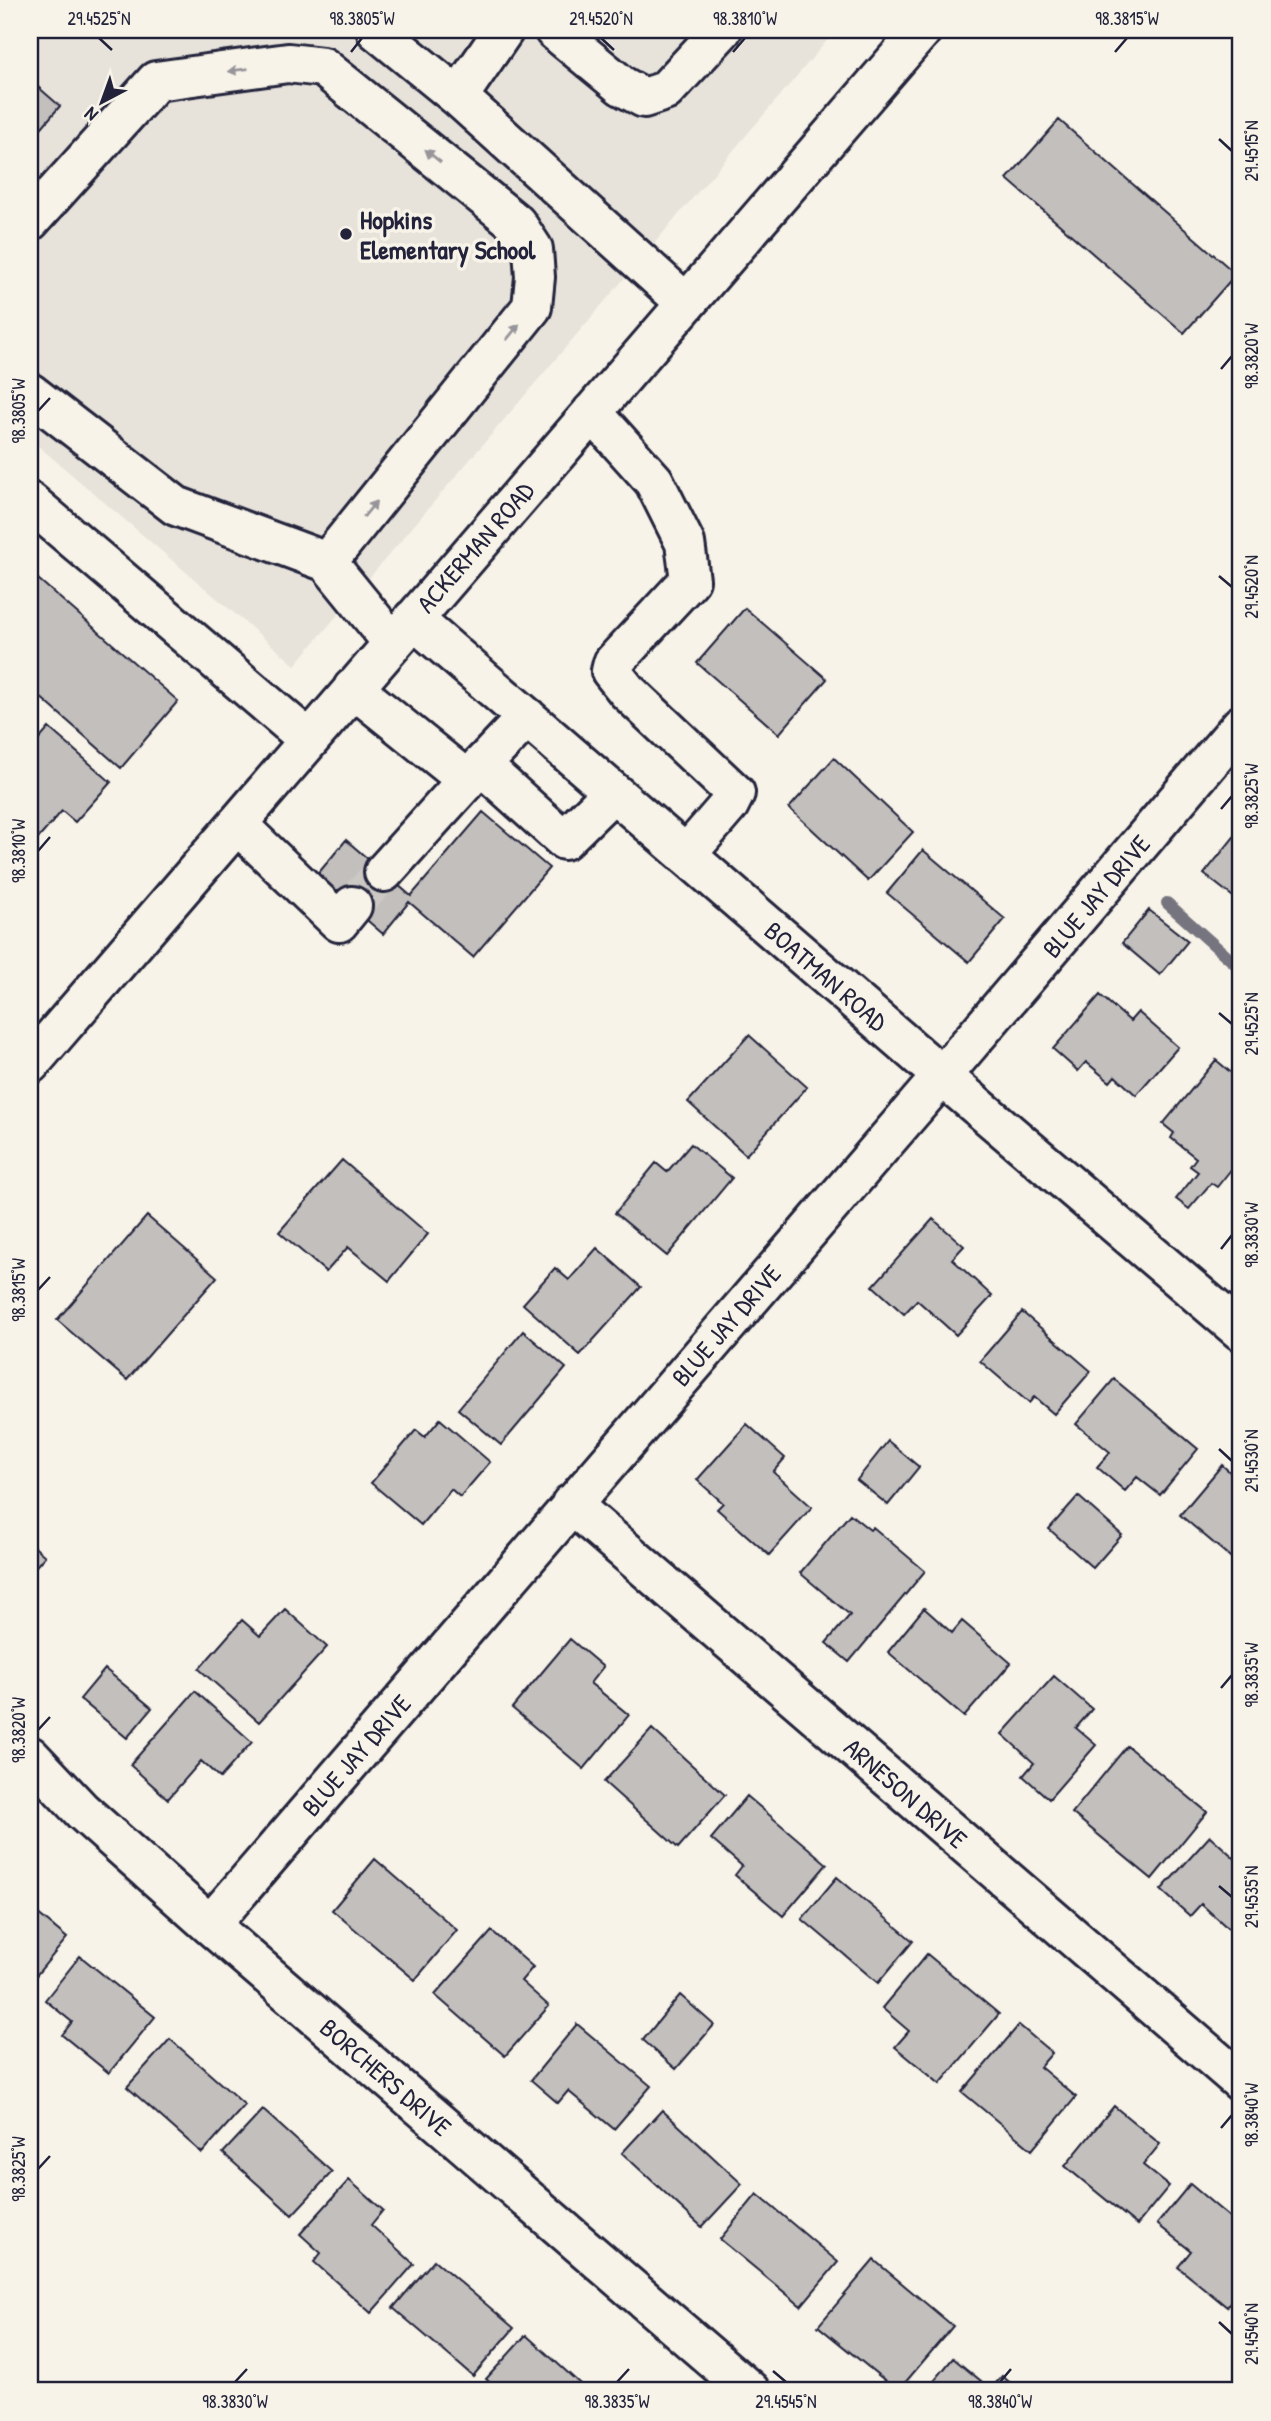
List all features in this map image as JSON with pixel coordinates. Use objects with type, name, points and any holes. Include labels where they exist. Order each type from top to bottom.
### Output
[{"type":"street","points":[[376,30],[458,97],[686,303]]},
{"type":"street","points":[[458,97],[504,30]]},
{"type":"street","points":[[554,30],[622,86],[644,98],[665,91],[721,30]]},
{"type":"street","name":"ACKERMAN ROAD","points":[[30,1065],[922,30]]},
{"type":"street","points":[[30,221],[156,80],[288,63],[323,67],[516,223],[533,249],[535,276],[532,307],[327,562],[176,506],[30,393]]},
{"type":"street","points":[[592,412],[654,481],[685,543],[690,580],[613,663],[611,671],[627,691],[734,793],[729,805],[686,855]]},
{"type":"street","points":[[30,502],[309,740]]},
{"type":"street","name":"BOATMAN ROAD","points":[[327,562],[403,631],[527,717],[1241,1331]]},
{"type":"street","points":[[353,688],[564,840],[613,792]]},
{"type":"street","points":[[384,872],[527,717]]},
{"type":"street","name":"BLUE JAY DRIVE","points":[[210,1925],[1241,725]]},
{"type":"street","points":[[237,824],[339,922],[352,906]]},
{"type":"street","name":"ARNESON DRIVE","points":[[571,1504],[1241,2082]]},
{"type":"street","name":"BORCHERS DRIVE","points":[[30,1756],[82,1811],[210,1925],[750,2391]]},
{"type":"shaded area","name":"Hopkins Elementary School","points":[[30,30],[836,30],[295,665],[30,439]]},
{"type":"building","points":[[30,80],[60,106],[30,141]]},
{"type":"building","points":[[1059,120],[1236,274],[1184,333],[1007,179]]},
{"type":"building","points":[[30,572],[178,701],[121,768],[30,688]]},
{"type":"building","points":[[745,608],[827,679],[779,734],[697,663]]},
{"type":"building","points":[[49,728],[111,782],[75,822],[62,811],[30,848],[30,750]]},
{"type":"building","points":[[834,758],[913,832],[868,881],[789,808]]},
{"type":"building","points":[[483,812],[549,868],[473,957],[409,902],[383,934],[316,876],[346,840],[411,896]]},
{"type":"building","points":[[1241,828],[1241,903],[1204,874]]},
{"type":"building","points":[[923,850],[1005,919],[969,962],[887,893]]},
{"type":"building","points":[[1149,910],[1188,941],[1160,975],[1122,943]]},
{"type":"building","points":[[1100,995],[1130,1021],[1138,1012],[1178,1047],[1136,1095],[1115,1076],[1110,1082],[1086,1062],[1078,1071],[1053,1049]]},
{"type":"building","points":[[749,1035],[807,1087],[746,1155],[688,1102]]},
{"type":"building","points":[[1216,1060],[1241,1081],[1241,1123],[1238,1127],[1241,1130],[1241,1157],[1217,1187],[1211,1183],[1189,1209],[1176,1199],[1198,1172],[1190,1166],[1196,1158],[1171,1138],[1174,1133],[1163,1124]]},
{"type":"building","points":[[691,1144],[732,1178],[667,1256],[615,1213],[656,1163],[667,1172]]},
{"type":"building","points":[[342,1160],[428,1234],[389,1281],[348,1247],[326,1272],[279,1232]]},
{"type":"building","points":[[147,1216],[217,1277],[127,1380],[57,1320]]},
{"type":"building","points":[[933,1219],[964,1246],[952,1259],[992,1296],[956,1335],[917,1300],[904,1314],[873,1286]]},
{"type":"building","points":[[597,1248],[641,1287],[580,1355],[523,1304],[555,1268],[569,1280]]},
{"type":"building","points":[[1022,1312],[1091,1371],[1054,1414],[1034,1397],[1029,1403],[980,1361]]},
{"type":"building","points":[[523,1331],[566,1368],[501,1445],[458,1409]]},
{"type":"building","points":[[1114,1379],[1198,1449],[1160,1495],[1137,1477],[1125,1491],[1097,1467],[1110,1452],[1076,1424]]},
{"type":"building","points":[[440,1419],[490,1462],[460,1497],[451,1489],[421,1525],[371,1483],[416,1430],[425,1437]]},
{"type":"building","points":[[747,1424],[785,1458],[773,1472],[812,1507],[769,1555],[717,1509],[723,1503],[697,1480]]},
{"type":"building","points":[[888,1441],[919,1467],[888,1505],[857,1480]]},
{"type":"building","points":[[1222,1465],[1241,1482],[1241,1566],[1180,1515]]},
{"type":"building","points":[[1078,1496],[1122,1535],[1093,1568],[1049,1529]]},
{"type":"building","points":[[850,1514],[870,1530],[873,1527],[925,1571],[849,1662],[826,1643],[850,1615],[800,1573]]},
{"type":"building","points":[[30,1543],[45,1556],[30,1573]]},
{"type":"building","points":[[924,1608],[952,1633],[962,1621],[1011,1663],[964,1717],[888,1652]]},
{"type":"building","points":[[285,1609],[327,1647],[259,1722],[199,1669],[242,1620],[260,1636]]},
{"type":"building","points":[[570,1639],[603,1667],[590,1683],[629,1715],[584,1769],[512,1708]]},
{"type":"building","points":[[105,1669],[152,1708],[127,1738],[80,1699]]},
{"type":"building","points":[[1054,1676],[1092,1709],[1076,1728],[1096,1745],[1049,1799],[1023,1776],[1034,1763],[1002,1734]]},
{"type":"building","points":[[195,1691],[252,1742],[220,1778],[201,1761],[168,1799],[130,1765]]},
{"type":"building","points":[[652,1729],[725,1795],[678,1848],[604,1782]]},
{"type":"building","points":[[1127,1746],[1207,1812],[1152,1879],[1072,1813]]},
{"type":"building","points":[[747,1796],[827,1864],[783,1916],[735,1875],[742,1866],[711,1839]]},
{"type":"building","points":[[1210,1836],[1241,1864],[1241,1940],[1201,1904],[1190,1916],[1161,1890]]},
{"type":"building","points":[[375,1859],[457,1930],[415,1980],[332,1910]]},
{"type":"building","points":[[837,1877],[913,1941],[878,1983],[802,1919]]},
{"type":"building","points":[[30,1907],[67,1938],[30,1983]]},
{"type":"building","points":[[492,1931],[533,1967],[521,1981],[549,2006],[505,2056],[435,1995]]},
{"type":"building","points":[[927,1954],[999,2014],[940,2084],[895,2047],[909,2031],[882,2008]]},
{"type":"building","points":[[80,1956],[155,2017],[109,2073],[62,2035],[72,2022],[45,2000]]},
{"type":"building","points":[[680,1995],[714,2025],[676,2069],[643,2040]]},
{"type":"building","points":[[577,2024],[651,2086],[614,2129],[568,2091],[558,2103],[531,2080]]},
{"type":"building","points":[[1019,2025],[1052,2053],[1040,2067],[1076,2097],[1032,2150],[962,2092]]},
{"type":"building","points":[[170,2039],[245,2105],[202,2153],[127,2087]]},
{"type":"building","points":[[1114,2106],[1160,2144],[1143,2165],[1169,2186],[1137,2225],[1065,2166]]},
{"type":"building","points":[[263,2110],[332,2172],[292,2215],[223,2153]]},
{"type":"building","points":[[662,2110],[742,2184],[702,2227],[622,2153]]},
{"type":"building","points":[[349,2180],[383,2210],[371,2225],[414,2264],[371,2313],[314,2262],[321,2253],[300,2234]]},
{"type":"building","points":[[1190,2184],[1241,2227],[1241,2289],[1227,2307],[1178,2267],[1191,2251],[1157,2224]]},
{"type":"building","points":[[757,2194],[838,2262],[801,2306],[720,2239]]},
{"type":"building","points":[[434,2260],[514,2328],[473,2376],[393,2308]]},
{"type":"building","points":[[874,2260],[953,2326],[898,2391],[818,2326]]},
{"type":"building","points":[[526,2335],[588,2391],[500,2391],[486,2379]]},
{"type":"building","points":[[953,2358],[991,2389],[1002,2376],[1020,2391],[926,2391]]},
{"type":"waterway","points":[[1167,903],[1241,969]]},
{"type":"tunnel","points":[[352,906],[384,872]]},
{"type":"place","name":"Hopkins Elementary School","points":[[346,234]]}]
